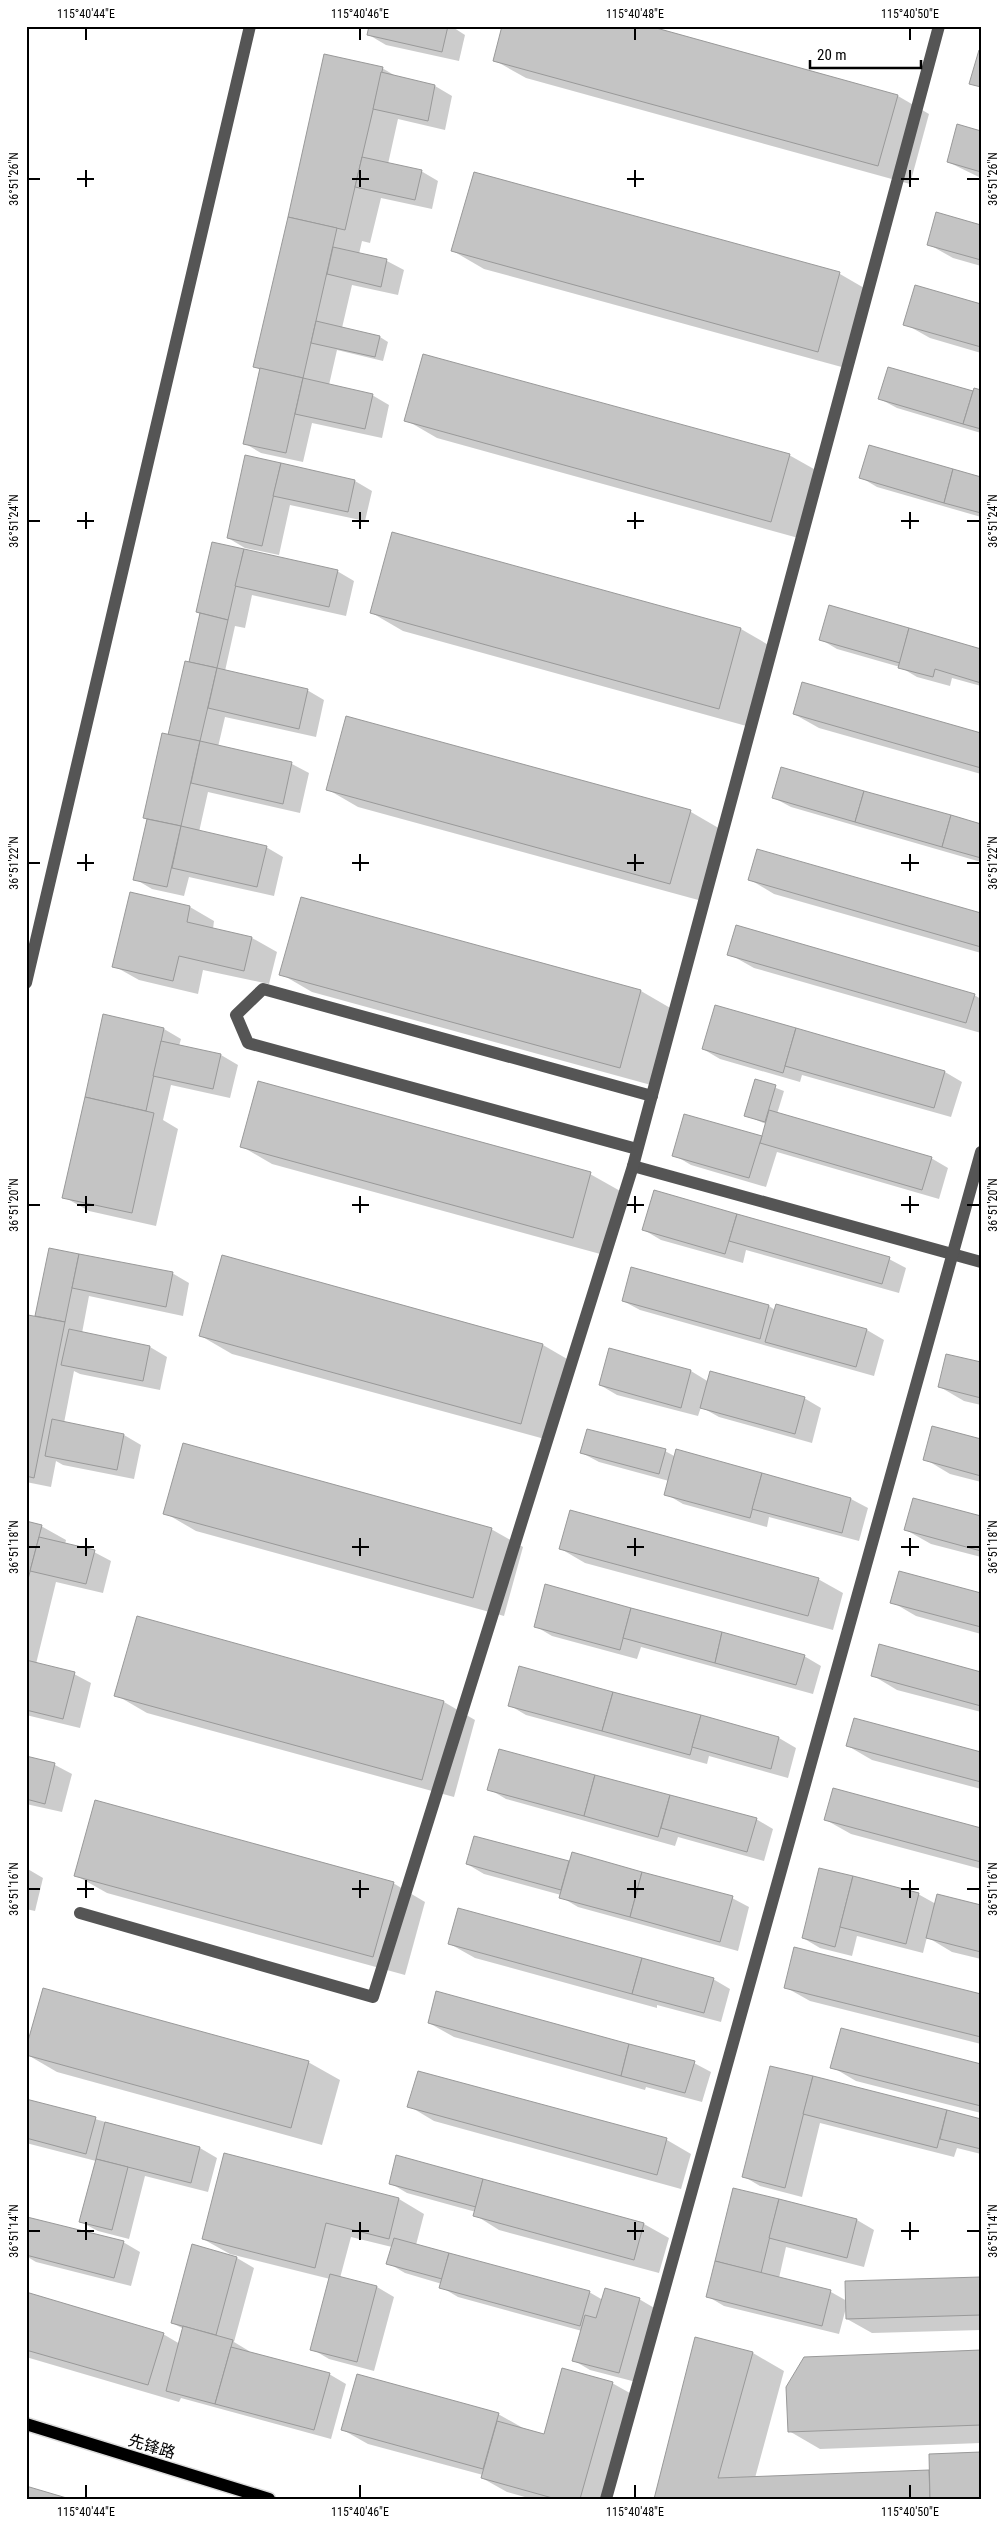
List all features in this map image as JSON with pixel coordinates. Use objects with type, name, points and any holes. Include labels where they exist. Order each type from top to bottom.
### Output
[{"type":"main road","name":"先锋路","points":[[26,2424],[269,2499]]},
{"type":"street","points":[[26,983],[250,26]]},
{"type":"street","points":[[80,1913],[373,1997],[633,1166],[938,26]]},
{"type":"street","points":[[637,1149],[248,1042],[236,1016],[263,989],[652,1096]]},
{"type":"street","points":[[606,2499],[981,1152]]},
{"type":"street","points":[[633,1166],[981,1262]]},
{"type":"building","points":[[369,26],[448,26],[442,52],[367,35]]},
{"type":"building","points":[[502,26],[649,26],[898,95],[878,166],[493,61]]},
{"type":"building","points":[[979,50],[981,51],[981,87],[969,84]]},
{"type":"building","points":[[324,54],[383,67],[345,230],[288,217]]},
{"type":"building","points":[[381,72],[435,85],[428,121],[373,109]]},
{"type":"building","points":[[957,124],[981,131],[981,172],[947,162]]},
{"type":"building","points":[[362,157],[422,170],[415,200],[355,187]]},
{"type":"building","points":[[474,172],[840,272],[818,352],[451,251]]},
{"type":"building","points":[[936,212],[981,225],[981,260],[927,245]]},
{"type":"building","points":[[288,217],[337,228],[303,378],[253,367]]},
{"type":"building","points":[[333,247],[387,259],[381,287],[327,274]]},
{"type":"building","points":[[915,285],[981,304],[981,347],[903,325]]},
{"type":"building","points":[[316,321],[380,336],[375,357],[311,343]]},
{"type":"building","points":[[423,354],[790,454],[771,522],[404,421]]},
{"type":"building","points":[[888,367],[973,391],[963,424],[878,399]]},
{"type":"building","points":[[260,368],[303,378],[286,453],[243,444]]},
{"type":"building","points":[[303,378],[373,394],[365,429],[295,414]]},
{"type":"building","points":[[974,388],[981,390],[981,429],[963,424]]},
{"type":"building","points":[[869,445],[953,469],[944,503],[859,478]]},
{"type":"building","points":[[245,455],[281,463],[262,546],[227,538]]},
{"type":"building","points":[[281,463],[355,480],[348,512],[273,496]]},
{"type":"building","points":[[953,469],[981,477],[981,513],[944,503]]},
{"type":"building","points":[[392,532],[741,628],[719,709],[370,613]]},
{"type":"building","points":[[212,542],[244,549],[228,620],[196,612]]},
{"type":"building","points":[[244,549],[338,570],[329,607],[235,586]]},
{"type":"building","points":[[829,605],[909,628],[900,663],[819,640]]},
{"type":"building","points":[[200,613],[228,620],[217,668],[189,662]]},
{"type":"building","points":[[909,628],[981,649],[981,683],[935,669],[933,677],[898,668]]},
{"type":"building","points":[[185,661],[217,668],[200,741],[168,735]]},
{"type":"building","points":[[217,668],[308,689],[299,729],[208,708]]},
{"type":"building","points":[[802,682],[981,733],[981,768],[793,714]]},
{"type":"building","points":[[346,716],[691,810],[670,884],[326,790]]},
{"type":"building","points":[[162,733],[200,741],[181,826],[143,818]]},
{"type":"building","points":[[200,741],[292,762],[283,804],[191,783]]},
{"type":"building","points":[[781,767],[864,791],[855,822],[772,798]]},
{"type":"building","points":[[864,791],[951,815],[942,847],[855,822]]},
{"type":"building","points":[[951,815],[981,824],[981,858],[942,847]]},
{"type":"building","points":[[147,819],[181,826],[167,887],[133,880]]},
{"type":"building","points":[[181,826],[267,846],[257,887],[172,868]]},
{"type":"building","points":[[757,849],[981,913],[981,947],[748,880]]},
{"type":"building","points":[[130,892],[190,906],[187,922],[252,937],[244,971],[179,956],[173,981],[112,967]]},
{"type":"building","points":[[301,897],[641,990],[620,1068],[279,975]]},
{"type":"building","points":[[736,925],[975,994],[966,1023],[727,955]]},
{"type":"building","points":[[715,1005],[796,1028],[783,1073],[702,1049]]},
{"type":"building","points":[[103,1014],[164,1028],[146,1111],[85,1097]]},
{"type":"building","points":[[796,1028],[945,1071],[934,1108],[785,1066]]},
{"type":"building","points":[[161,1041],[221,1054],[213,1089],[153,1076]]},
{"type":"building","points":[[755,1079],[776,1085],[765,1122],[744,1116]]},
{"type":"building","points":[[258,1081],[591,1172],[573,1238],[240,1147]]},
{"type":"building","points":[[85,1097],[154,1113],[132,1213],[62,1198]]},
{"type":"building","points":[[769,1110],[932,1157],[922,1190],[760,1143]]},
{"type":"building","points":[[684,1114],[762,1136],[749,1178],[672,1156]]},
{"type":"building","points":[[654,1190],[737,1214],[725,1254],[642,1230]]},
{"type":"building","points":[[737,1214],[890,1257],[882,1284],[729,1241]]},
{"type":"building","points":[[49,1248],[79,1254],[65,1322],[35,1316]]},
{"type":"building","points":[[79,1254],[173,1272],[166,1307],[72,1288]]},
{"type":"building","points":[[222,1255],[543,1344],[521,1424],[199,1336]]},
{"type":"building","points":[[631,1267],[769,1305],[760,1339],[622,1301]]},
{"type":"building","points":[[776,1304],[867,1329],[856,1367],[765,1342]]},
{"type":"building","points":[[28,1315],[65,1322],[34,1478],[26,1476],[26,1325]]},
{"type":"building","points":[[69,1329],[150,1346],[143,1381],[61,1365]]},
{"type":"building","points":[[609,1348],[691,1370],[681,1408],[599,1385]]},
{"type":"building","points":[[946,1354],[981,1362],[981,1398],[938,1387]]},
{"type":"building","points":[[710,1371],[805,1397],[795,1434],[700,1408]]},
{"type":"building","points":[[52,1419],[124,1434],[117,1470],[45,1456]]},
{"type":"building","points":[[932,1426],[981,1439],[981,1476],[923,1460]]},
{"type":"building","points":[[587,1429],[666,1449],[659,1474],[580,1453]]},
{"type":"building","points":[[183,1443],[492,1528],[473,1598],[163,1514]]},
{"type":"building","points":[[676,1449],[762,1473],[750,1518],[664,1495]]},
{"type":"building","points":[[762,1473],[851,1498],[842,1533],[752,1509]]},
{"type":"building","points":[[913,1498],[981,1516],[981,1551],[904,1530]]},
{"type":"building","points":[[570,1510],[819,1578],[808,1616],[559,1549]]},
{"type":"building","points":[[26,1521],[42,1525],[26,1587]]},
{"type":"building","points":[[39,1537],[95,1550],[86,1584],[30,1571]]},
{"type":"building","points":[[899,1571],[981,1593],[981,1627],[890,1603]]},
{"type":"building","points":[[545,1584],[631,1608],[620,1650],[534,1627]]},
{"type":"building","points":[[631,1608],[722,1632],[715,1663],[623,1638]]},
{"type":"building","points":[[137,1616],[444,1701],[422,1780],[114,1696]]},
{"type":"building","points":[[722,1632],[805,1655],[796,1685],[715,1663]]},
{"type":"building","points":[[879,1644],[981,1672],[981,1706],[871,1676]]},
{"type":"building","points":[[26,1660],[75,1672],[63,1719],[26,1710]]},
{"type":"building","points":[[519,1666],[613,1692],[602,1731],[508,1706]]},
{"type":"building","points":[[613,1692],[701,1715],[690,1755],[602,1731]]},
{"type":"building","points":[[701,1715],[779,1737],[771,1769],[692,1747]]},
{"type":"building","points":[[854,1718],[981,1752],[981,1782],[846,1746]]},
{"type":"building","points":[[499,1749],[595,1775],[584,1816],[487,1790]]},
{"type":"building","points":[[26,1756],[55,1763],[45,1804],[26,1799]]},
{"type":"building","points":[[595,1775],[670,1795],[658,1837],[584,1816]]},
{"type":"building","points":[[833,1788],[981,1828],[981,1862],[824,1820]]},
{"type":"building","points":[[670,1795],[757,1818],[747,1852],[661,1828]]},
{"type":"building","points":[[95,1800],[394,1882],[373,1957],[74,1876]]},
{"type":"building","points":[[474,1836],[569,1861],[561,1890],[466,1864]]},
{"type":"building","points":[[572,1852],[642,1872],[630,1917],[559,1898]]},
{"type":"building","points":[[819,1868],[853,1876],[835,1947],[802,1938]]},
{"type":"building","points":[[642,1872],[733,1896],[720,1942],[630,1917]]},
{"type":"building","points":[[853,1876],[919,1893],[906,1944],[840,1927]]},
{"type":"building","points":[[937,1894],[981,1905],[981,1952],[926,1938]]},
{"type":"building","points":[[458,1908],[642,1958],[632,1994],[448,1944]]},
{"type":"building","points":[[794,1947],[981,1994],[981,2037],[784,1988]]},
{"type":"building","points":[[642,1958],[714,1978],[704,2013],[632,1994]]},
{"type":"building","points":[[43,1988],[309,2061],[291,2128],[26,2055],[26,2048]]},
{"type":"building","points":[[436,1991],[629,2044],[621,2076],[428,2023]]},
{"type":"building","points":[[841,2028],[981,2064],[981,2106],[830,2068]]},
{"type":"building","points":[[629,2044],[695,2061],[685,2093],[621,2076]]},
{"type":"building","points":[[770,2066],[813,2076],[785,2188],[742,2177]]},
{"type":"building","points":[[418,2071],[667,2138],[657,2175],[407,2107]]},
{"type":"building","points":[[813,2076],[947,2110],[937,2148],[803,2114]]},
{"type":"building","points":[[26,2099],[96,2117],[86,2154],[26,2138]]},
{"type":"building","points":[[947,2110],[981,2119],[981,2149],[940,2139]]},
{"type":"building","points":[[105,2122],[200,2147],[191,2183],[96,2159]]},
{"type":"building","points":[[224,2153],[399,2198],[389,2239],[326,2223],[315,2268],[202,2239]]},
{"type":"building","points":[[396,2155],[483,2179],[476,2207],[389,2184]]},
{"type":"building","points":[[96,2159],[128,2167],[112,2230],[79,2222]]},
{"type":"building","points":[[483,2179],[644,2223],[634,2260],[473,2216]]},
{"type":"building","points":[[733,2188],[779,2199],[761,2273],[715,2261]]},
{"type":"building","points":[[779,2199],[857,2219],[847,2258],[769,2238]]},
{"type":"building","points":[[27,2217],[124,2241],[114,2278],[26,2255]]},
{"type":"building","points":[[394,2238],[449,2253],[442,2279],[386,2264]]},
{"type":"building","points":[[192,2244],[237,2257],[216,2335],[171,2323]]},
{"type":"building","points":[[449,2253],[590,2291],[580,2326],[439,2288]]},
{"type":"building","points":[[715,2261],[831,2290],[822,2326],[706,2297]]},
{"type":"building","points":[[330,2274],[377,2286],[357,2362],[310,2350]]},
{"type":"building","points":[[981,2277],[981,2315],[846,2319],[845,2281]]},
{"type":"building","points":[[605,2288],[640,2298],[619,2373],[572,2361],[585,2315],[596,2318]]},
{"type":"building","points":[[26,2292],[164,2333],[148,2385],[26,2350]]},
{"type":"building","points":[[183,2326],[233,2340],[215,2404],[166,2391]]},
{"type":"building","points":[[695,2337],[753,2352],[718,2478],[929,2470],[930,2499],[654,2499]]},
{"type":"building","points":[[231,2347],[330,2373],[314,2430],[215,2404]]},
{"type":"building","points":[[981,2350],[981,2425],[788,2432],[786,2387],[804,2357]]},
{"type":"building","points":[[562,2368],[613,2382],[580,2499],[556,2499],[481,2478],[497,2421],[544,2434]]},
{"type":"building","points":[[357,2374],[499,2413],[483,2469],[341,2430]]},
{"type":"building","points":[[981,2452],[981,2499],[930,2499],[929,2454]]},
{"type":"building","points":[[26,2486],[70,2499],[26,2499]]}]
